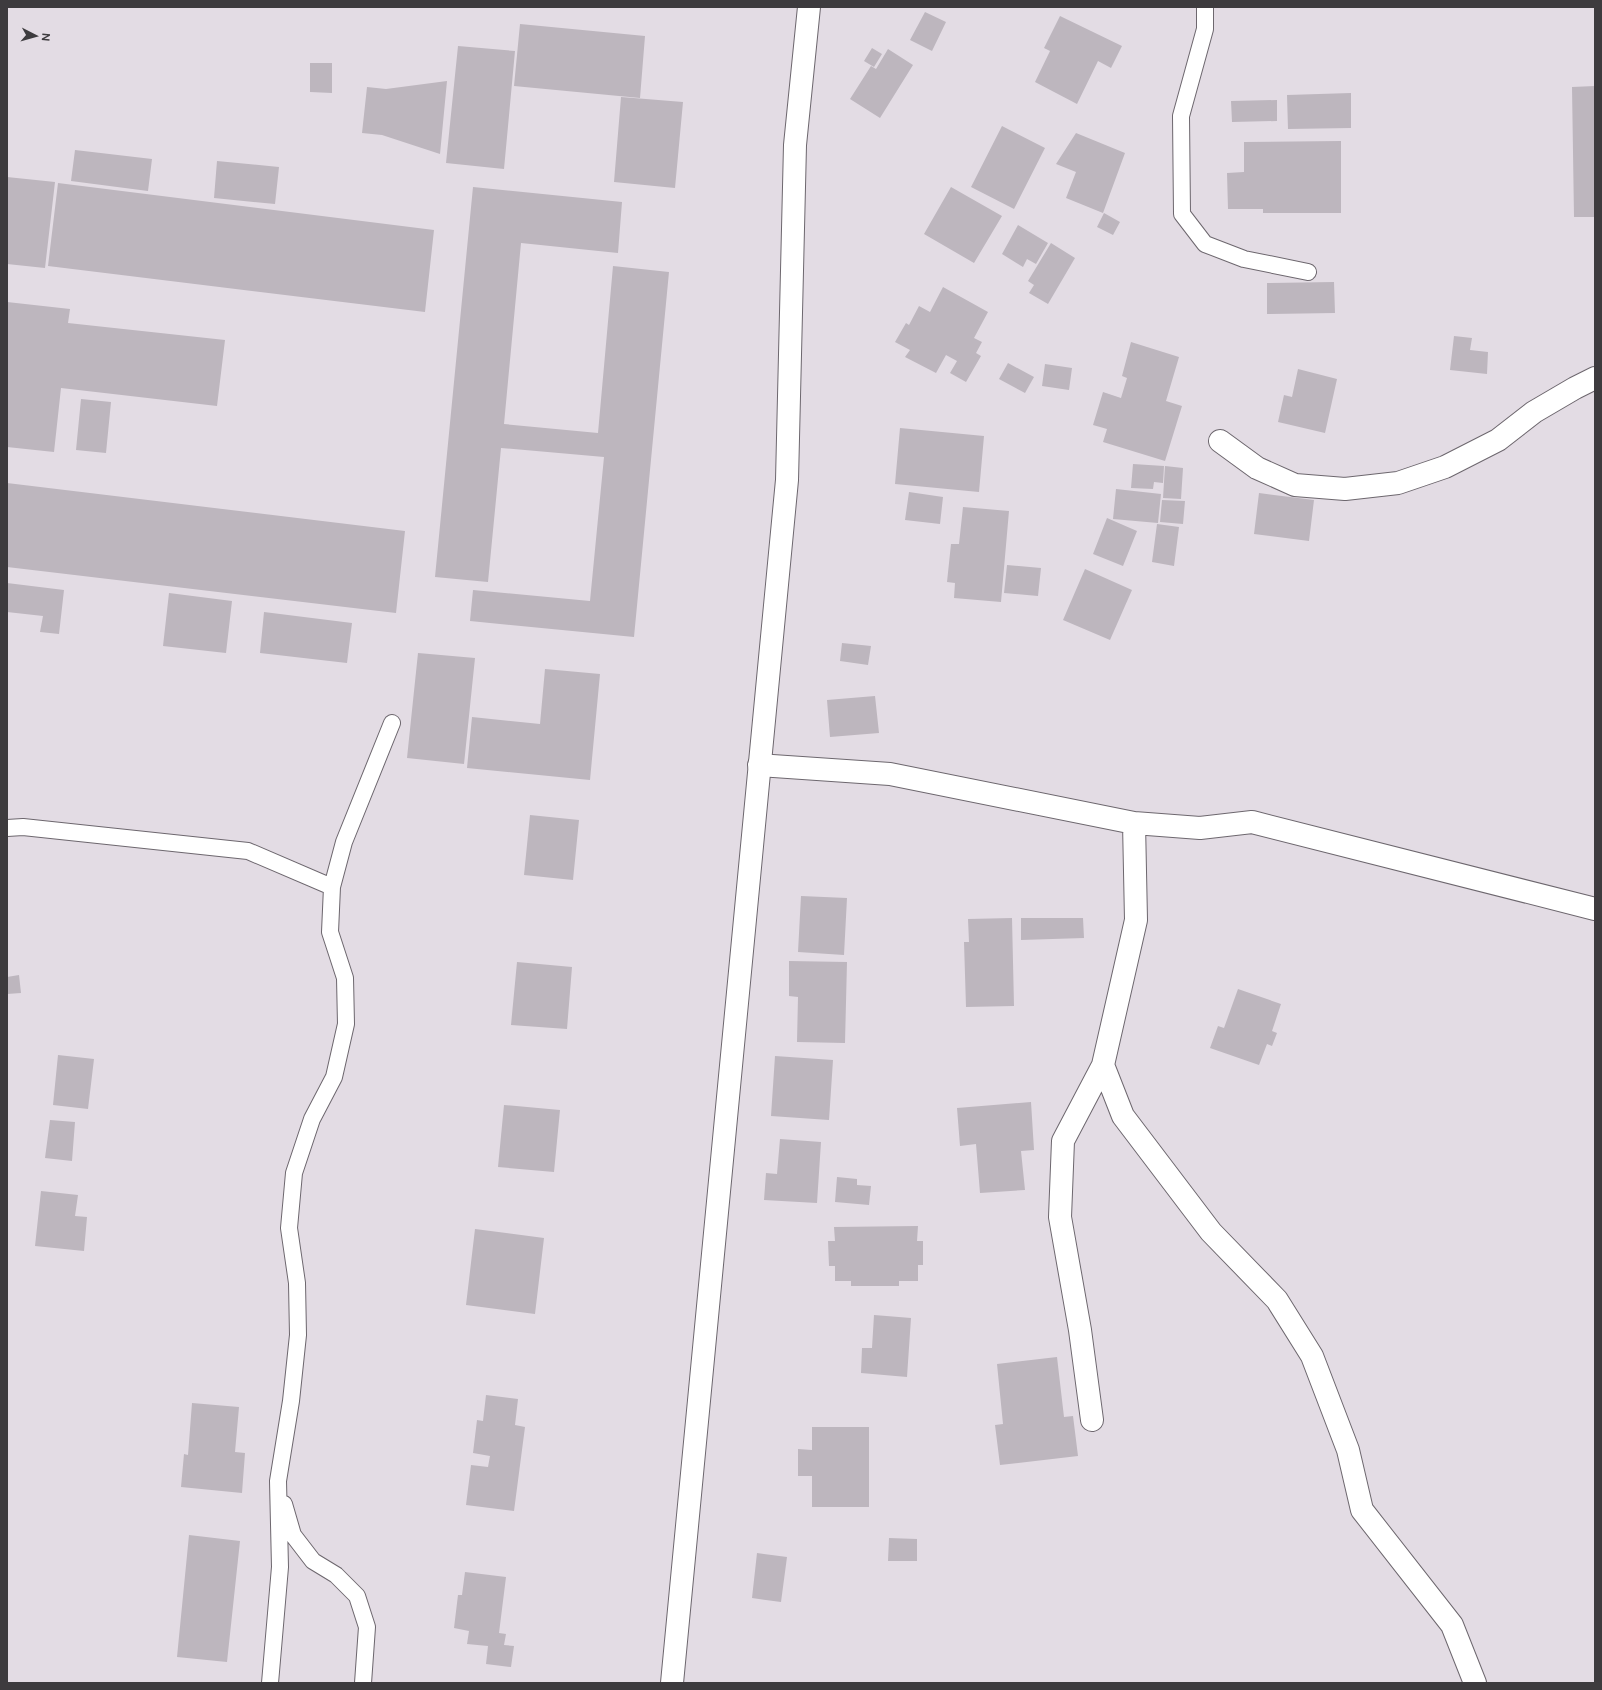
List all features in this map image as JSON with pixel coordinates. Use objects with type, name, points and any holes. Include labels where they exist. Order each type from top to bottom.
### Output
[{"type":"street","points":[[672,1683],[787,480],[795,145],[809,7]]},
{"type":"street","points":[[1220,441],[1257,468],[1295,485],[1345,489],[1398,483],[1445,467],[1498,440],[1534,412],[1595,378]]},
{"type":"street","points":[[759,765],[890,774],[1134,823],[1200,828],[1252,822],[1595,909]]},
{"type":"street","points":[[1092,1420],[1080,1330],[1060,1217],[1063,1141],[1103,1065],[1136,920],[1134,823]]},
{"type":"street","points":[[1103,1065],[1122,1116],[1211,1232],[1277,1300],[1312,1356],[1348,1450],[1362,1510],[1452,1625],[1475,1683]]},
{"type":"lane","points":[[1205,7],[1205,29],[1182,116],[1182,214],[1205,244],[1244,259],[1308,272]]},
{"type":"lane","points":[[270,1683],[280,1567],[278,1481],[291,1401],[298,1336],[297,1282],[289,1228],[294,1173],[312,1119],[334,1077],[346,1024],[345,978],[330,932],[332,887],[344,842],[392,723]]},
{"type":"lane","points":[[7,828],[23,827],[248,851],[332,887]]},
{"type":"lane","points":[[278,1481],[293,1535],[313,1561],[336,1575],[357,1596],[367,1627],[363,1683]]},
{"type":"building","points":[[925,12],[946,22],[932,51],[910,40]]},
{"type":"building","points":[[1060,16],[1122,46],[1111,68],[1098,61],[1077,104],[1035,82],[1050,51],[1044,48]]},
{"type":"building","points":[[520,24],[645,36],[640,98],[514,86]]},
{"type":"building","points":[[458,46],[515,51],[504,169],[446,163]]},
{"type":"building","points":[[872,48],[882,54],[874,67],[864,61]]},
{"type":"building","points":[[888,49],[913,65],[880,118],[850,99],[871,66],[876,69]]},
{"type":"building","points":[[310,63],[332,63],[332,93],[310,92]]},
{"type":"building","points":[[447,81],[440,154],[382,135],[362,133],[367,87],[386,89]]},
{"type":"building","points":[[1595,86],[1595,217],[1574,217],[1572,87]]},
{"type":"building","points":[[1351,93],[1351,128],[1288,129],[1287,95]]},
{"type":"building","points":[[621,97],[683,102],[675,188],[614,182]]},
{"type":"building","points":[[1277,100],[1277,121],[1232,122],[1231,101]]},
{"type":"building","points":[[1002,126],[1045,148],[1014,209],[971,187]]},
{"type":"building","points":[[1076,133],[1125,153],[1103,213],[1066,198],[1076,172],[1056,164]]},
{"type":"building","points":[[1341,141],[1341,213],[1263,213],[1263,209],[1228,209],[1227,173],[1244,172],[1244,142]]},
{"type":"building","points":[[75,150],[152,159],[148,191],[71,181]]},
{"type":"building","points":[[217,161],[279,167],[275,204],[214,198]]},
{"type":"building","points":[[7,177],[55,182],[45,268],[7,264]]},
{"type":"building","points":[[58,183],[434,230],[425,312],[48,266]]},
{"type":"building","points":[[473,187],[622,202],[618,253],[521,243],[504,424],[598,433],[613,266],[669,272],[634,637],[470,621],[473,590],[590,601],[604,457],[501,448],[488,582],[435,577]]},
{"type":"building","points":[[951,187],[1002,216],[974,263],[924,234]]},
{"type":"building","points":[[1104,213],[1120,222],[1113,235],[1097,227]]},
{"type":"building","points":[[1018,225],[1048,243],[1036,264],[1027,259],[1023,267],[1002,254]]},
{"type":"building","points":[[1051,243],[1075,258],[1048,304],[1029,293],[1034,285],[1028,281]]},
{"type":"building","points":[[1334,282],[1335,313],[1267,314],[1267,283]]},
{"type":"building","points":[[943,287],[988,312],[974,338],[982,342],[976,353],[981,356],[966,382],[950,373],[957,361],[946,355],[936,373],[905,357],[910,350],[895,342],[906,323],[909,325],[919,306],[930,312]]},
{"type":"building","points":[[7,302],[70,309],[68,323],[225,340],[217,406],[61,388],[54,452],[7,447]]},
{"type":"building","points":[[1454,336],[1472,338],[1470,350],[1488,352],[1487,374],[1450,370]]},
{"type":"building","points":[[1131,342],[1179,357],[1166,401],[1182,406],[1165,461],[1103,442],[1107,429],[1093,425],[1103,392],[1121,398],[1127,378],[1122,376]]},
{"type":"building","points":[[1008,363],[1034,377],[1025,393],[999,379]]},
{"type":"building","points":[[1045,364],[1072,368],[1069,390],[1042,386]]},
{"type":"building","points":[[1298,369],[1337,379],[1325,433],[1278,422],[1284,395],[1292,397]]},
{"type":"building","points":[[81,399],[111,402],[106,453],[76,450]]},
{"type":"building","points":[[900,428],[984,436],[979,492],[895,484]]},
{"type":"building","points":[[1133,464],[1164,466],[1163,483],[1154,482],[1153,489],[1131,488]]},
{"type":"building","points":[[1165,466],[1183,468],[1181,499],[1163,498]]},
{"type":"building","points":[[7,483],[405,531],[396,613],[7,567]]},
{"type":"building","points":[[1116,489],[1161,494],[1158,523],[1113,519]]},
{"type":"building","points":[[909,492],[943,497],[940,524],[905,520]]},
{"type":"building","points":[[1259,493],[1314,500],[1309,541],[1254,534]]},
{"type":"building","points":[[1162,500],[1185,501],[1183,524],[1160,522]]},
{"type":"building","points":[[963,507],[1009,511],[1001,602],[954,598],[955,583],[947,582],[951,544],[959,544]]},
{"type":"building","points":[[1107,518],[1137,531],[1123,566],[1093,554]]},
{"type":"building","points":[[1157,524],[1179,527],[1174,566],[1152,562]]},
{"type":"building","points":[[1007,565],[1041,568],[1038,596],[1004,593]]},
{"type":"building","points":[[1085,569],[1132,590],[1110,640],[1063,620]]},
{"type":"building","points":[[7,583],[64,590],[59,634],[40,632],[43,616],[7,612]]},
{"type":"building","points":[[169,593],[232,601],[226,653],[163,646]]},
{"type":"building","points":[[264,612],[352,623],[347,663],[260,653]]},
{"type":"building","points":[[842,643],[871,646],[868,665],[840,661]]},
{"type":"building","points":[[418,653],[475,658],[464,764],[407,758]]},
{"type":"building","points":[[545,669],[600,674],[590,780],[467,768],[472,717],[540,724]]},
{"type":"building","points":[[875,696],[879,733],[830,737],[827,700]]},
{"type":"building","points":[[530,815],[579,820],[573,880],[524,875]]},
{"type":"building","points":[[801,896],[847,898],[844,955],[798,952]]},
{"type":"building","points":[[1012,918],[1014,1006],[966,1007],[964,942],[969,942],[968,919]]},
{"type":"building","points":[[1021,918],[1083,918],[1084,938],[1021,940]]},
{"type":"building","points":[[789,961],[847,962],[845,1043],[797,1042],[798,997],[789,996]]},
{"type":"building","points":[[517,962],[572,967],[567,1029],[511,1025]]},
{"type":"building","points":[[19,975],[21,993],[7,994],[7,977]]},
{"type":"building","points":[[1238,989],[1281,1004],[1272,1031],[1277,1033],[1272,1046],[1267,1044],[1259,1065],[1210,1048],[1218,1026],[1224,1028]]},
{"type":"building","points":[[58,1055],[94,1059],[88,1109],[53,1105]]},
{"type":"building","points":[[775,1056],[833,1060],[829,1120],[771,1116]]},
{"type":"building","points":[[1031,1102],[1034,1150],[1021,1151],[1025,1190],[980,1193],[976,1144],[960,1146],[957,1108]]},
{"type":"building","points":[[504,1105],[560,1110],[554,1172],[498,1167]]},
{"type":"building","points":[[50,1120],[75,1122],[72,1161],[45,1158]]},
{"type":"building","points":[[780,1139],[821,1142],[817,1203],[764,1200],[766,1173],[777,1174]]},
{"type":"building","points":[[837,1177],[857,1179],[857,1185],[871,1186],[869,1205],[835,1202]]},
{"type":"building","points":[[41,1191],[78,1195],[75,1216],[87,1217],[84,1251],[35,1246]]},
{"type":"building","points":[[918,1226],[917,1241],[923,1241],[923,1265],[918,1265],[918,1281],[899,1281],[899,1286],[851,1286],[851,1281],[835,1281],[835,1266],[829,1266],[828,1241],[835,1241],[834,1227]]},
{"type":"building","points":[[475,1229],[544,1238],[535,1314],[466,1305]]},
{"type":"building","points":[[874,1315],[911,1318],[907,1377],[861,1373],[862,1348],[872,1348]]},
{"type":"building","points":[[1057,1357],[1064,1417],[1073,1416],[1078,1456],[1000,1465],[995,1425],[1003,1424],[997,1364]]},
{"type":"building","points":[[486,1395],[518,1399],[515,1425],[525,1427],[514,1511],[466,1505],[471,1465],[488,1467],[490,1456],[473,1453],[477,1420],[483,1421]]},
{"type":"building","points":[[192,1403],[239,1407],[235,1452],[245,1453],[242,1493],[181,1487],[184,1454],[188,1455]]},
{"type":"building","points":[[812,1427],[869,1427],[869,1507],[812,1507],[812,1476],[798,1476],[798,1449],[812,1450]]},
{"type":"building","points":[[189,1535],[240,1541],[227,1662],[177,1657]]},
{"type":"building","points":[[889,1538],[917,1539],[917,1561],[888,1561]]},
{"type":"building","points":[[757,1553],[787,1557],[781,1602],[752,1598]]},
{"type":"building","points":[[465,1572],[506,1577],[499,1633],[506,1634],[504,1645],[514,1646],[511,1667],[486,1664],[488,1646],[467,1644],[469,1631],[454,1628],[458,1595],[462,1595]]}]
